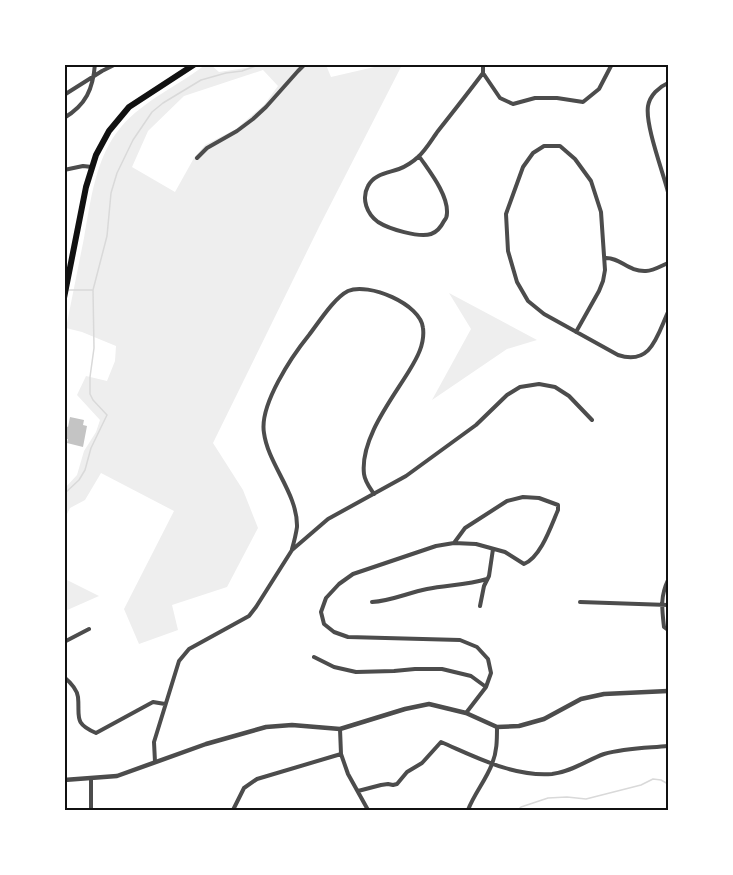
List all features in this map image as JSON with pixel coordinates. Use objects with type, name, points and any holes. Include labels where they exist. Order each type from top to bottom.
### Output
[{"type":"main road","points":[[64,298],[86,187],[96,155],[109,131],[124,113],[144,97],[195,64]]},
{"type":"street","points":[[64,118],[76,111],[88,96],[95,64]]},
{"type":"street","points":[[64,94],[116,64]]},
{"type":"street","points":[[196,158],[207,148],[253,119],[305,64]]},
{"type":"street","points":[[483,64],[483,73],[500,98],[513,104],[535,98],[557,98],[583,102],[599,90],[612,64]]},
{"type":"street","points":[[419,156],[434,177],[444,197],[447,213],[446,218],[434,233],[423,236],[404,232],[379,222],[365,206],[368,186],[376,177],[401,169],[419,156],[483,73]]},
{"type":"street","points":[[669,82],[656,91],[648,105],[648,121],[669,192]]},
{"type":"street","points":[[576,332],[603,281],[605,258],[601,212],[591,181],[575,159],[560,146],[544,146],[533,153],[523,167],[507,214],[508,251],[517,282],[528,301],[544,314],[576,332],[618,355],[628,358],[641,357],[651,348],[669,312]]},
{"type":"street","points":[[64,170],[83,166],[92,167]]},
{"type":"street","points":[[605,258],[610,257],[633,270],[648,271],[669,263]]},
{"type":"street","points":[[292,550],[297,527],[294,506],[263,432],[266,412],[280,378],[306,338],[336,300],[349,291],[364,288],[399,299],[420,318],[423,326],[423,339],[418,355],[379,421],[366,453],[364,474],[374,494]]},
{"type":"street","points":[[155,762],[154,741],[179,661],[189,649],[249,616],[292,550],[328,519],[406,476],[476,425],[507,395],[520,387],[539,384],[555,387],[569,396],[592,420]]},
{"type":"street","points":[[454,543],[465,528],[507,501],[523,497],[539,498],[558,505],[558,510],[540,548],[531,561],[524,564],[505,552],[476,544],[454,543],[436,546],[353,574],[339,584],[326,598],[321,612],[324,624],[334,632],[348,637],[460,640],[477,647],[488,659],[491,673],[486,687],[466,713]]},
{"type":"street","points":[[480,606],[493,549]]},
{"type":"street","points":[[372,602],[487,579]]},
{"type":"street","points":[[669,580],[663,591],[662,605],[664,627],[669,630]]},
{"type":"street","points":[[580,602],[669,605]]},
{"type":"street","points":[[64,642],[89,629]]},
{"type":"street","points":[[314,657],[334,667],[356,672],[442,669],[471,676],[486,687]]},
{"type":"street","points":[[64,677],[78,695],[77,715],[85,728],[96,733],[153,702],[165,704]]},
{"type":"street","points":[[64,780],[117,776],[206,744],[266,727],[292,725],[340,729],[429,704],[466,713],[497,727],[519,726],[544,719],[581,699],[604,694],[669,691]]},
{"type":"street","points":[[468,810],[492,764],[497,743],[497,727]]},
{"type":"street","points":[[340,729],[341,754],[348,774],[368,810]]},
{"type":"street","points":[[358,791],[381,785],[398,784],[407,772],[422,763],[441,742],[492,764],[528,773],[552,774],[569,770],[600,755],[617,750],[669,746]]},
{"type":"street","points":[[233,810],[244,788],[257,779],[341,754]]},
{"type":"street","points":[[91,778],[91,810]]},
{"type":"shaded area","points":[[205,65],[211,65],[219,72],[255,65],[326,65],[331,77],[383,65],[402,65],[213,443],[243,490],[258,528],[227,587],[172,605],[178,630],[139,644],[124,609],[174,511],[101,473],[85,500],[70,508],[65,518],[65,488],[77,475],[84,451],[96,432],[100,420],[77,395],[86,376],[107,381],[115,361],[116,346],[66,328],[95,180],[105,152],[112,139],[130,117]],"holes":[[[263,70],[278,86],[264,105],[236,129],[205,145],[194,158],[175,192],[132,167],[148,131],[184,96]]]},
{"type":"shaded area","points":[[449,293],[537,340],[507,349],[432,400],[471,329]]},
{"type":"shaded area","points":[[65,579],[99,596],[65,611]]},
{"type":"building","points":[[70,417],[84,420],[83,425],[87,426],[83,447],[67,443],[68,439],[65,439],[64,431],[66,426],[68,427]]},
{"type":"waterway","points":[[64,494],[79,480],[85,470],[91,448],[107,415],[90,394],[94,348],[93,290],[107,236],[111,193],[117,173],[133,140],[152,112],[163,103],[201,80],[242,71],[261,64]]},
{"type":"waterway","points":[[68,290],[93,290]]},
{"type":"waterway","points":[[518,810],[548,798],[586,799],[641,785],[653,779],[668,784]]}]
